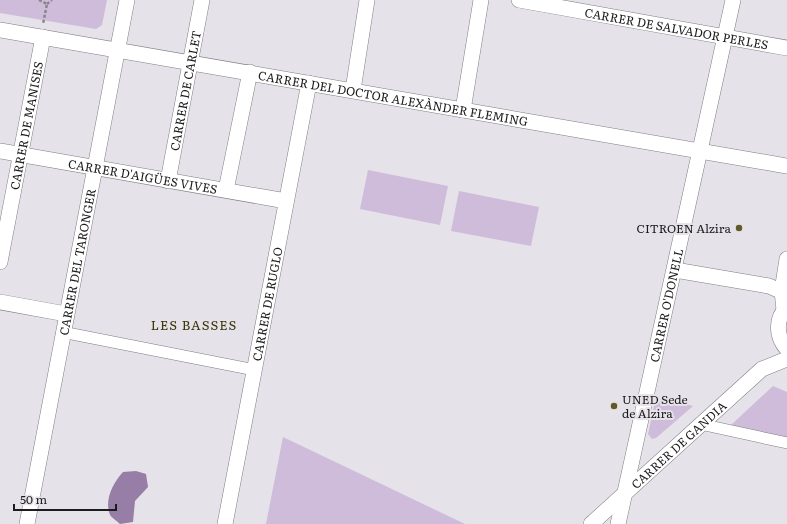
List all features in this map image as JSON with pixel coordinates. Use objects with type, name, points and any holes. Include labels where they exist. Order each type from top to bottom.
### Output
[{"type":"street","name":"CARRER DEL TARONGER","points":[[27,524],[62,332],[118,50],[126,0]]},
{"type":"street","name":"CARRER DE CARLET","points":[[168,181],[202,0]]},
{"type":"street","points":[[353,90],[367,0]]},
{"type":"street","points":[[463,110],[481,0]]},
{"type":"street","name":"CARRER DE SALVADOR PERLES","points":[[519,0],[787,48]]},
{"type":"street","name":"CARRER O'DONELL","points":[[618,524],[675,270],[733,0]]},
{"type":"street","name":"CARRER DEL DOCTOR ALEXÀNDER FLEMING","points":[[0,30],[43,31],[118,50],[787,166]]},
{"type":"street","name":"CARRER DE MANISES","points":[[0,262],[43,31]]},
{"type":"street","points":[[226,190],[250,72]]},
{"type":"street","name":"CARRER DE RUGLO","points":[[225,524],[309,83]]},
{"type":"street","name":"CARRER D'AIGÜES VIVES","points":[[0,151],[286,201]]},
{"type":"street","points":[[783,343],[778,328],[779,319],[785,308],[784,293],[787,259]]},
{"type":"street","points":[[675,270],[769,286],[784,293]]},
{"type":"street","points":[[0,302],[66,314]]},
{"type":"street","points":[[62,332],[255,370]]},
{"type":"street","name":"CARRER DE GANDIA","points":[[595,519],[767,366],[783,343]]},
{"type":"street","name":"CARRER DE GANDIA","points":[[767,366],[787,359]]},
{"type":"street","points":[[700,424],[787,443]]},
{"type":"street","points":[[595,519],[614,524]]},
{"type":"path","points":[[39,0],[47,4]]},
{"type":"path","points":[[43,31],[47,4],[52,0]]},
{"type":"shaded area","points":[[0,0],[107,0],[102,25],[96,29],[0,13]]},
{"type":"shaded area","points":[[368,170],[448,186],[440,225],[360,209]]},
{"type":"shaded area","points":[[459,191],[539,207],[531,246],[451,231]]},
{"type":"shaded area","points":[[773,386],[787,392],[787,438],[731,425]]},
{"type":"shaded area","points":[[656,397],[693,406],[656,438],[652,439],[648,434]]},
{"type":"shaded area","points":[[283,437],[465,524],[266,524]]},
{"type":"shaded area","points":[[136,471],[146,474],[148,487],[135,501],[133,522],[120,524],[110,515],[108,509],[110,492],[123,472]]},
{"type":"place","name":"CITROEN Alzira","points":[[739,228]]},
{"type":"place","name":"UNED Sede de Alzira","points":[[614,406]]},
{"type":"district","name":"LES BASSES","points":[[194,324]]}]
